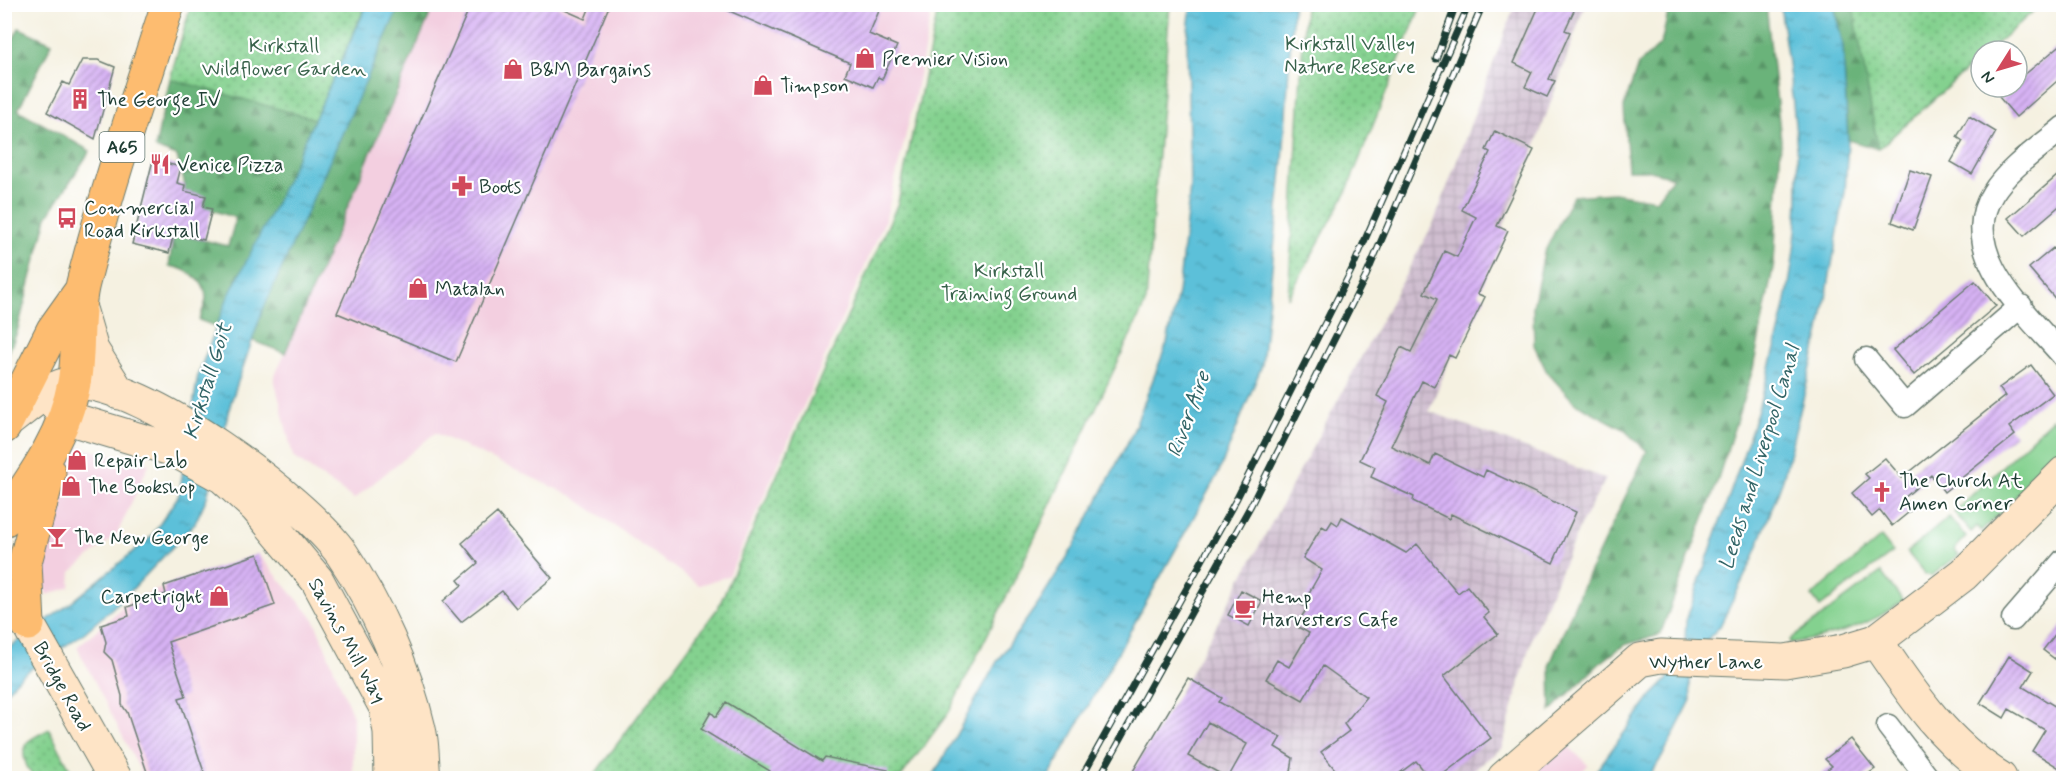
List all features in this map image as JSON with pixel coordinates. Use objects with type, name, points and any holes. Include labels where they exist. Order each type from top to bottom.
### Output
[{"type":"main road","name":"A65","points":[[4,520],[63,413],[80,302],[117,163],[168,4]]},
{"type":"main road","name":"A65","points":[[6,424],[53,330],[80,302]]},
{"type":"main road","points":[[16,617],[25,562],[63,413]]},
{"type":"street","points":[[2064,127],[2013,171],[1993,193],[1980,222],[1984,250],[1998,277],[2064,357]]},
{"type":"street","points":[[80,302],[92,350],[119,393]]},
{"type":"street","points":[[1866,359],[1905,406],[2021,306]]},
{"type":"street","points":[[6,424],[63,413],[45,360],[53,330]]},
{"type":"street","name":"Savins Mill Way","points":[[63,413],[119,393],[179,437],[226,464],[256,507],[317,580],[386,708],[405,731],[424,778]]},
{"type":"street","name":"Savins Mill Way","points":[[63,413],[179,437]]},
{"type":"street","points":[[2000,778],[1941,732],[1920,707],[1876,641],[1964,574],[2063,474]]},
{"type":"street","points":[[2013,619],[2064,560]]},
{"type":"street","name":"Bridge Road","points":[[4,597],[55,672],[115,778]]},
{"type":"street","name":"Wyther Lane","points":[[1503,778],[1534,754],[1640,660],[1660,656],[1785,661],[1843,651],[1876,641]]},
{"type":"street","points":[[1888,726],[1928,778]]},
{"type":"street","name":"Savins Mill Way","points":[[391,778],[405,731]]},
{"type":"shaded area","points":[[434,5],[933,5],[915,96],[886,218],[729,576],[699,585],[572,496],[435,433],[354,499],[293,457],[274,378]]},
{"type":"shaded area","points":[[1515,5],[1585,5],[1534,150],[1429,411],[1606,479],[1581,524],[1532,637],[1502,748],[1463,778],[1129,778],[1188,678],[1434,222]]},
{"type":"shaded area","points":[[71,445],[149,464],[117,534],[71,572],[70,587],[47,595],[38,572]]},
{"type":"shaded area","points":[[258,554],[314,619],[353,716],[353,778],[144,778],[77,647],[132,599]]},
{"type":"shaded area","points":[[1565,743],[1588,765],[1576,778],[1521,778]]},
{"type":"green space","name":"Kirkstall Wildflower Garden","points":[[191,4],[366,5],[315,119],[170,79]]},
{"type":"green space","points":[[1853,4],[2040,5],[2002,39],[1969,39],[1969,68],[1878,149]]},
{"type":"green space","points":[[191,5],[316,18],[397,11],[400,5],[434,5],[285,353],[199,320],[206,300],[202,285],[188,272],[169,266],[174,233],[228,246],[236,218],[203,207],[206,197],[184,191],[185,185],[177,156],[155,148],[170,79]]},
{"type":"green space","name":"Kirkstall Training Ground","points":[[939,5],[1170,5],[1146,302],[1018,573],[949,712],[900,778],[592,778],[718,608],[898,203]]},
{"type":"green space","name":"Kirkstall Valley Nature Reserve","points":[[1305,5],[1421,5],[1346,193],[1288,298]]},
{"type":"green space","points":[[1670,5],[1766,5],[1781,140],[1774,263],[1753,369],[1714,491],[1660,635],[1624,645],[1599,664],[1551,711],[1550,664],[1581,590],[1647,451],[1622,428],[1575,403],[1547,372],[1534,345],[1533,307],[1544,253],[1573,196],[1614,193],[1656,200],[1673,177],[1647,170],[1628,170],[1624,107],[1638,65],[1661,44]]},
{"type":"green space","points":[[1834,5],[2040,5],[2002,39],[1969,39],[1969,68],[1878,149],[1848,140],[1843,46]]},
{"type":"green space","points":[[19,28],[52,43],[18,110],[90,151],[47,217],[17,332],[5,361],[4,56]]},
{"type":"green space","points":[[2052,419],[2063,430],[2063,449],[1982,531],[1977,526],[1971,532],[1954,512]]},
{"type":"green space","points":[[1949,517],[1966,537],[1954,550],[1959,555],[1931,576],[1925,574],[1907,552]]},
{"type":"green space","points":[[1881,537],[1893,552],[1820,607],[1812,596]]},
{"type":"green space","points":[[1881,572],[1903,601],[1864,624],[1821,637],[1790,643],[1790,640]]},
{"type":"green space","points":[[49,729],[73,775],[67,778],[35,778],[27,766],[24,756],[25,746],[32,738]]},
{"type":"water","name":"Kirkstall Goit","points":[[367,5],[400,5],[262,312],[231,402],[207,497],[195,523],[127,595],[84,633],[21,676],[5,693],[5,651],[72,602],[151,537],[179,495],[198,375],[227,299],[275,205]]},
{"type":"water","name":"River Aire","points":[[1191,5],[1293,5],[1283,161],[1262,365],[1219,472],[1048,778],[932,778],[998,660],[1073,548],[1132,434],[1167,343],[1178,293],[1190,187],[1187,40]]},
{"type":"water","name":"Leeds and Liverpool Canal","points":[[1780,5],[1834,5],[1843,46],[1848,140],[1845,192],[1820,331],[1783,479],[1753,559],[1720,626],[1708,639],[1690,681],[1691,700],[1662,757],[1648,778],[1591,778],[1651,696],[1667,680],[1685,641],[1686,621],[1741,461],[1775,350],[1787,295],[1795,240],[1798,186],[1794,118]]},
{"type":"building","points":[[471,4],[551,4],[585,19],[591,4],[610,4],[456,362],[337,313]]},
{"type":"building","points":[[713,4],[882,4],[869,34],[897,46],[882,79],[878,77],[873,87],[845,75],[850,63]]},
{"type":"building","points":[[1540,4],[1577,4],[1565,30],[1570,32],[1549,79],[1555,81],[1547,97],[1525,87],[1532,72],[1514,63]]},
{"type":"building","points":[[2064,42],[2064,75],[2016,117],[2001,99],[2029,99],[2029,71]]},
{"type":"building","name":"The George IV","points":[[82,60],[98,60],[115,67],[95,139],[47,112],[63,82],[69,85]]},
{"type":"building","points":[[1969,116],[1996,132],[1972,174],[1951,162],[1963,141],[1957,137]]},
{"type":"building","points":[[1495,131],[1534,150],[1497,226],[1508,231],[1478,294],[1485,297],[1455,358],[1449,355],[1434,387],[1422,381],[1391,446],[1430,465],[1435,454],[1483,477],[1486,470],[1576,512],[1553,563],[1451,514],[1449,519],[1413,501],[1414,497],[1371,477],[1375,467],[1360,460],[1388,402],[1377,396],[1401,347],[1411,352],[1437,299],[1424,293],[1444,251],[1457,257],[1476,217],[1462,210],[1490,152],[1486,150]]},
{"type":"building","points":[[153,160],[181,167],[177,183],[185,185],[184,191],[206,196],[203,207],[212,209],[204,240],[174,233],[169,253],[132,244]]},
{"type":"building","points":[[1910,170],[1932,177],[1913,230],[1892,222]]},
{"type":"building","points":[[2064,170],[2064,202],[2024,236],[2008,218]]},
{"type":"building","points":[[2053,248],[2064,261],[2064,309],[2029,268]]},
{"type":"building","points":[[1975,281],[1996,306],[1914,375],[1893,350]]},
{"type":"building","points":[[2031,365],[2053,394],[2009,427],[2015,435],[1944,492],[1931,475],[1904,498],[1913,509],[1892,526],[1880,510],[1872,517],[1852,493],[1869,478],[1865,474],[1885,458],[1902,478],[2005,396],[1999,388]]},
{"type":"building","points":[[497,513],[552,578],[516,608],[502,591],[461,622],[443,601],[462,585],[458,580],[478,563],[462,543]]},
{"type":"building","points":[[1342,517],[1406,553],[1417,544],[1458,593],[1467,586],[1489,613],[1484,617],[1498,634],[1444,676],[1491,738],[1438,778],[1430,778],[1416,761],[1393,778],[1342,778],[1321,752],[1349,731],[1344,724],[1366,697],[1323,666],[1303,700],[1266,679],[1277,660],[1289,667],[1309,633],[1296,626],[1307,608],[1302,605],[1322,570],[1303,558],[1322,526],[1327,529],[1332,521],[1338,525]]},
{"type":"building","points":[[258,554],[275,605],[168,642],[186,696],[179,698],[206,778],[149,778],[127,712],[122,705],[122,696],[112,660],[104,652],[106,642],[101,625],[129,616],[127,607],[166,594],[164,586]]},
{"type":"building","name":"Hemp Harvesters Cafe","points":[[1241,590],[1262,601],[1249,626],[1228,615]]},
{"type":"building","points":[[2064,623],[2064,666],[2043,650]]},
{"type":"building","points":[[2009,656],[2033,671],[2023,687],[2058,708],[2064,699],[2064,771],[2032,751],[2045,730],[2009,709],[2004,718],[1980,703]]},
{"type":"building","points":[[1188,678],[1222,698],[1219,702],[1281,737],[1275,747],[1293,758],[1290,778],[1228,778],[1129,778]],"holes":[[[1208,722],[1247,744],[1228,778],[1188,756]]]},
{"type":"building","points":[[726,702],[822,761],[825,757],[888,770],[887,778],[766,778],[770,771],[701,729],[711,712],[716,717]]},
{"type":"building","points":[[1851,739],[1875,769],[1862,778],[1815,778],[1832,766],[1825,759]]},
{"type":"railway","points":[[1436,59],[1456,4]]},
{"type":"railway","points":[[1081,778],[1237,498],[1352,269],[1469,4]]},
{"type":"railway","points":[[1099,778],[1251,505],[1366,276],[1483,4]]},
{"type":"place","name":"Premier Vision","points":[[865,58]]},
{"type":"place","name":"B&M Bargains","points":[[513,69]]},
{"type":"place","name":"Timpson","points":[[763,85]]},
{"type":"place","name":"The George IV","points":[[80,99]]},
{"type":"place","name":"Venice Pizza","points":[[160,164]]},
{"type":"place","name":"Boots","points":[[462,186]]},
{"type":"place","name":"Commercial Road Kirkstall","points":[[67,218]]},
{"type":"place","name":"Matalan","points":[[418,288]]},
{"type":"place","name":"Repair Lab","points":[[77,460]]},
{"type":"place","name":"The Bookshop","points":[[71,486]]},
{"type":"place","name":"The Church At Amen Corner","points":[[1882,492]]},
{"type":"place","name":"The New George","points":[[57,537]]},
{"type":"place","name":"Carpetright","points":[[219,596]]},
{"type":"place","name":"Hemp Harvesters Cafe","points":[[1245,608]]}]
